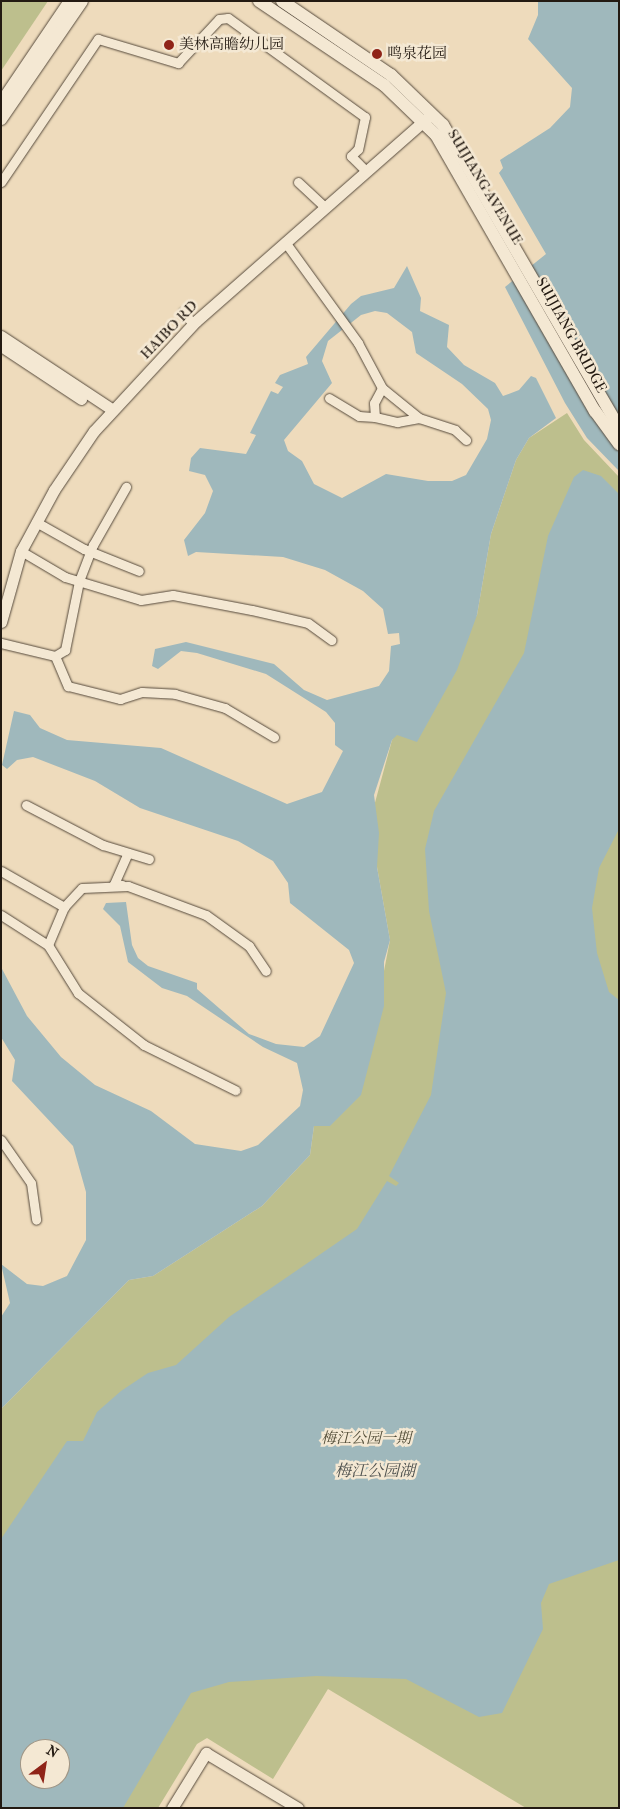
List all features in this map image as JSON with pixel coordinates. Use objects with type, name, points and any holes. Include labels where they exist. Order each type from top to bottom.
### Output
[{"type":"main road","points":[[1,103],[70,1]]},
{"type":"main road","points":[[1,119],[82,1]]},
{"type":"main road","name":"SUIJIANG AVENUE","points":[[259,1],[428,117]]},
{"type":"main road","name":"SUIJIANG AVENUE","points":[[282,1],[391,75],[428,117],[458,145],[519,263]]},
{"type":"main road","name":"SUIJIANG BRIDGE","points":[[519,263],[619,427]]},
{"type":"main road","name":"SUIJIANG BRIDGE","points":[[519,263],[595,411],[619,444]]},
{"type":"street","points":[[1,182],[98,39],[178,63],[219,18],[228,18],[365,117],[358,149],[351,156],[366,171]]},
{"type":"street","name":"HAIBO RD","points":[[1,622],[21,551],[36,522],[54,490],[110,413],[193,324],[428,117]]},
{"type":"street","points":[[298,182],[325,207]]},
{"type":"street","points":[[285,242],[353,335],[382,388],[418,418],[455,430],[466,440]]},
{"type":"street","points":[[183,312],[193,324]]},
{"type":"street","points":[[1,336],[110,413]]},
{"type":"street","points":[[1,346],[110,413]]},
{"type":"street","points":[[375,417],[374,403],[382,388]]},
{"type":"street","points":[[329,398],[359,416],[375,417],[397,422],[418,418]]},
{"type":"street","points":[[1,643],[55,656],[65,650],[79,581],[90,552],[126,487]]},
{"type":"street","points":[[36,522],[90,552],[139,571]]},
{"type":"street","points":[[21,551],[79,581],[141,600],[173,595],[252,610],[308,623],[331,640]]},
{"type":"street","points":[[55,656],[68,686],[120,699],[142,692],[175,694],[225,708],[274,737]]},
{"type":"street","points":[[26,805],[103,845],[149,859]]},
{"type":"street","points":[[128,853],[114,884],[128,886],[206,915],[249,946],[266,971]]},
{"type":"street","points":[[1,871],[64,907]]},
{"type":"street","points":[[48,945],[64,907],[82,888],[128,886]]},
{"type":"street","points":[[1,915],[48,945],[78,993],[111,1022],[197,1074],[235,1090]]},
{"type":"street","points":[[1,1140],[31,1183],[36,1220]]},
{"type":"street","points":[[172,1808],[206,1753],[298,1808]]},
{"type":"green space","points":[[1,1],[48,1],[1,71]]},
{"type":"green space","name":"梅江公园湖","points":[[567,413],[584,440],[619,477],[619,1808],[526,1808],[328,1689],[273,1779],[207,1738],[197,1744],[158,1808],[1,1808],[1,1409],[129,1280],[153,1276],[262,1206],[310,1155],[314,1126],[383,976],[390,940],[377,867],[373,810],[392,740],[477,615],[491,534],[516,460],[529,438]]},
{"type":"water","points":[[538,1],[619,1],[619,471],[587,438],[565,403],[505,287],[546,254],[499,173],[503,168],[500,160],[550,128],[570,107],[572,88],[528,39],[538,15]]},
{"type":"water","points":[[407,266],[421,298],[420,311],[449,325],[447,347],[464,365],[495,383],[503,396],[519,390],[531,376],[536,378],[556,418],[529,438],[516,460],[491,534],[477,615],[457,670],[417,742],[397,735],[392,740],[374,795],[379,833],[377,867],[390,940],[384,962],[384,1006],[361,1095],[330,1126],[314,1126],[310,1155],[262,1206],[153,1276],[129,1280],[1,1409],[1,1317],[10,1303],[1,1264],[27,1284],[43,1286],[67,1276],[86,1240],[86,1192],[73,1146],[12,1081],[15,1060],[1,1037],[1,967],[27,1016],[61,1057],[95,1085],[151,1111],[195,1144],[241,1151],[258,1145],[300,1106],[303,1090],[297,1063],[263,1047],[187,996],[162,988],[128,962],[120,926],[103,909],[106,903],[126,902],[132,945],[138,958],[148,966],[197,983],[197,989],[249,1034],[276,1044],[304,1047],[320,1036],[354,963],[349,950],[290,903],[288,883],[273,861],[238,841],[140,808],[95,781],[33,757],[17,760],[7,769],[2,765],[14,711],[30,715],[40,728],[67,740],[161,748],[287,804],[322,792],[343,751],[335,745],[335,723],[326,712],[266,674],[197,653],[181,651],[158,669],[152,666],[155,649],[186,642],[274,664],[304,690],[327,700],[379,686],[389,671],[391,646],[400,644],[399,633],[388,634],[383,609],[363,591],[325,570],[283,557],[196,552],[188,556],[184,540],[205,513],[213,491],[205,475],[189,471],[191,458],[200,448],[246,454],[256,435],[250,433],[271,391],[278,394],[283,387],[275,383],[280,375],[308,364],[306,357],[351,304],[361,296],[394,288]],"holes":[[[375,311],[387,313],[412,332],[416,353],[462,384],[488,409],[491,420],[487,439],[466,475],[452,481],[428,481],[386,474],[342,498],[314,484],[302,461],[288,451],[284,440],[332,383],[322,361],[328,341],[361,315]]]},
{"type":"water","name":"梅江公园湖","points":[[583,470],[601,476],[619,494],[619,829],[599,868],[592,908],[597,953],[609,992],[619,1000],[619,1560],[549,1584],[541,1603],[543,1629],[502,1713],[479,1717],[406,1679],[316,1676],[229,1682],[191,1693],[123,1808],[1,1808],[1,1539],[67,1441],[83,1441],[97,1412],[121,1391],[148,1373],[176,1365],[229,1317],[357,1229],[387,1181],[396,1186],[399,1183],[389,1176],[431,1095],[446,993],[429,911],[425,849],[434,811],[524,653],[548,536],[574,477]]},
{"type":"place","name":"美林高瞻幼儿园","points":[[169,45]]},
{"type":"place","name":"鸣泉花园","points":[[377,54]]},
{"type":"park label","name":"梅江公园一期","points":[[366,1439]]}]
